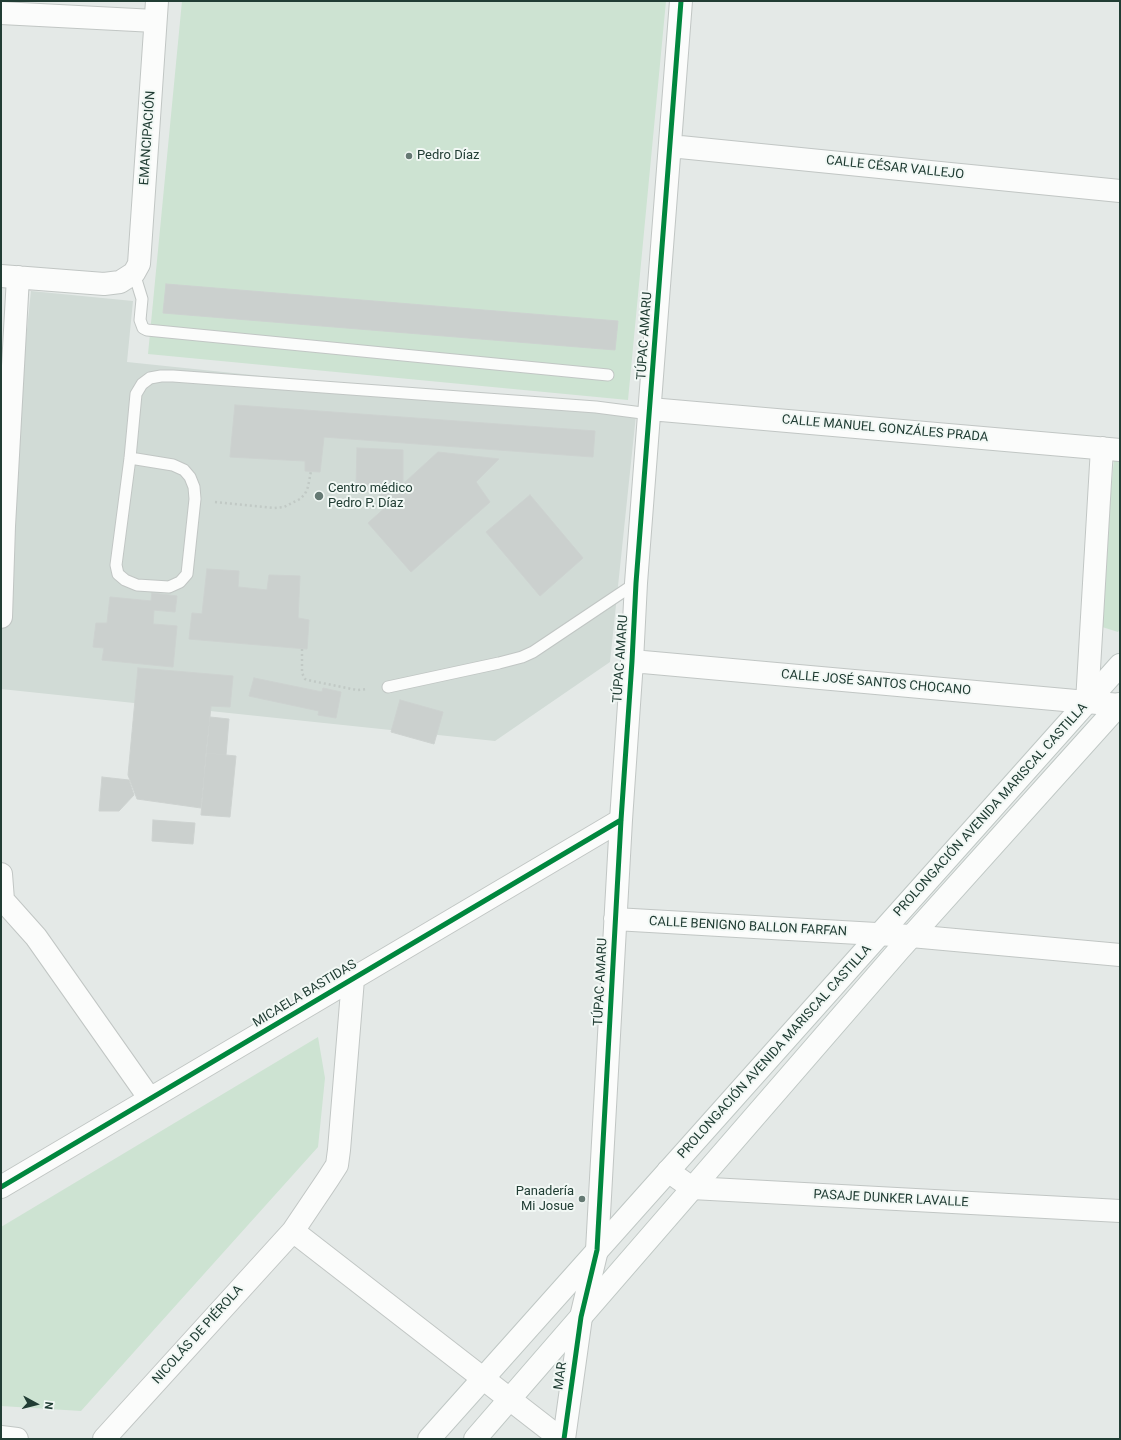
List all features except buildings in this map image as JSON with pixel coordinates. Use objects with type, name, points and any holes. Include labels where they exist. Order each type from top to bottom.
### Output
[{"type":"street","name":"TÚPAC AMARU","points":[[581,1317],[598,1250],[615,919],[636,583],[681,1]]},
{"type":"street","points":[[1,13],[156,11]]},
{"type":"street","name":"EMANCIPACIÓN","points":[[134,274],[139,264],[141,252],[156,11]]},
{"type":"street","name":"CALLE CÉSAR VALLEJO","points":[[670,146],[1120,191]]},
{"type":"street","points":[[1,617],[9,276],[104,284],[120,282],[134,274]]},
{"type":"street","name":"CALLE MANUEL GONZÁLES PRADA","points":[[650,411],[1111,449]]},
{"type":"street","points":[[1087,702],[1111,449]]},
{"type":"street","name":"CALLE JOSÉ SANTOS CHOCANO","points":[[632,661],[1120,705]]},
{"type":"street","name":"PROLONGACIÓN AVENIDA MARISCAL CASTILLA","points":[[429,1439],[1120,665]]},
{"type":"street","name":"PROLONGACIÓN AVENIDA MARISCAL CASTILLA","points":[[475,1439],[912,936],[1120,705]]},
{"type":"street","name":"MICAELA BASTIDAS","points":[[1,1187],[621,820]]},
{"type":"street","points":[[1,874],[2,900],[36,937],[150,1099]]},
{"type":"street","name":"CALLE BENIGNO BALLON FARFAN","points":[[615,919],[912,936],[1120,955]]},
{"type":"street","name":"NICOLÁS DE PIÉROLA","points":[[104,1439],[293,1231],[337,1165],[352,979]]},
{"type":"street","points":[[668,1171],[692,1188]]},
{"type":"street","name":"PASAJE DUNKER LAVALLE","points":[[692,1188],[1120,1211]]},
{"type":"street","points":[[293,1231],[482,1379],[562,1439]]},
{"type":"street","name":"MAR","points":[[562,1439],[581,1317]]},
{"type":"street","points":[[1,1437],[17,1439]]},
{"type":"lane","points":[[134,274],[142,299],[140,320],[143,328],[147,330],[608,375]]},
{"type":"lane","points":[[130,458],[172,465],[184,470],[190,477],[194,487],[195,499],[187,574],[180,582],[169,587],[136,585],[125,580],[118,574],[116,565],[130,458],[136,394],[142,384],[150,378],[161,376],[650,411]]},
{"type":"lane","points":[[388,687],[522,657],[533,652],[636,583]]},
{"type":"path","points":[[195,499],[274,508],[284,507],[300,499],[305,494],[311,471]]},
{"type":"path","points":[[302,649],[302,673],[305,679],[357,690],[388,687]]},
{"type":"shaded area","name":"Centro médico Pedro P. Díaz","points":[[31,291],[133,301],[127,362],[636,415],[610,662],[495,741],[1,689],[1,577]]},
{"type":"green space","name":"Pedro Díaz","points":[[182,1],[666,1],[628,400],[148,354]]},
{"type":"green space","points":[[1114,459],[1120,459],[1120,629],[1118,632],[1099,626]]},
{"type":"green space","points":[[318,1037],[325,1078],[318,1147],[81,1411],[1,1406],[1,1227]]},
{"type":"cycle path","points":[[564,1439],[581,1317],[597,1250],[636,583],[681,1]]},
{"type":"cycle path","points":[[1,1187],[621,820]]},
{"type":"place","name":"Pedro Díaz","points":[[409,156]]},
{"type":"place","name":"Centro médico Pedro P. Díaz","points":[[319,496]]},
{"type":"place","name":"Panadería Mi Josue","points":[[582,1199]]}]
